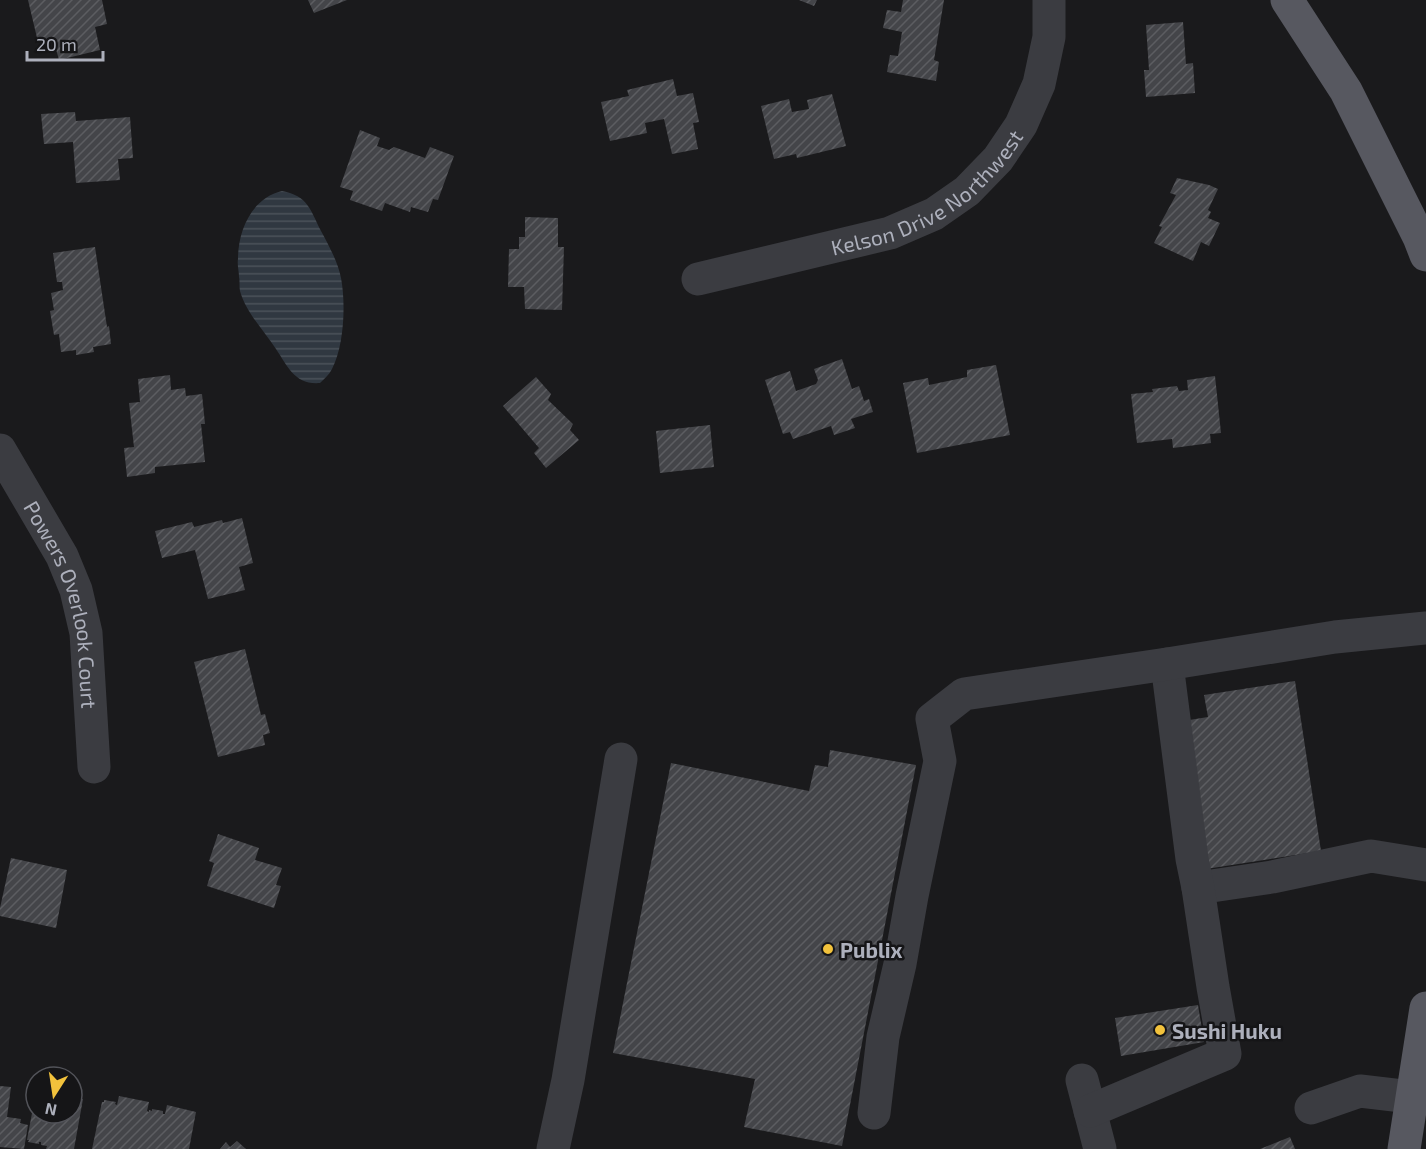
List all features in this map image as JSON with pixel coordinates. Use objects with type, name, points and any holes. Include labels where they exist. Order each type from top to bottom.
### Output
[{"type":"main road","points":[[1287,0],[1346,91],[1426,255]]},
{"type":"main road","points":[[1404,1149],[1426,1008]]},
{"type":"street","name":"Kelson Drive Northwest","points":[[698,279],[890,234],[934,214],[967,191],[998,159],[1021,125],[1039,84],[1049,37],[1049,0]]},
{"type":"street","name":"Powers Overlook Court","points":[[0,450],[62,556],[76,590],[86,633],[94,767]]},
{"type":"street","points":[[874,1113],[883,1037],[900,964],[940,761],[932,719],[964,694],[1335,637],[1426,628]]},
{"type":"street","points":[[1090,1112],[1226,1054],[1192,858],[1167,664]]},
{"type":"street","points":[[554,1149],[568,1080],[621,759]]},
{"type":"street","points":[[1198,888],[1272,877],[1371,856],[1426,865]]},
{"type":"street","points":[[1082,1080],[1100,1149]]},
{"type":"street","points":[[1311,1108],[1360,1091],[1412,1097]]},
{"type":"shaded area","points":[[282,191],[298,196],[307,205],[333,254],[341,278],[344,312],[339,349],[332,369],[320,383],[304,381],[293,374],[251,314],[240,291],[238,261],[244,227],[262,201]]},
{"type":"building","points":[[28,0],[102,0],[107,24],[95,27],[100,50],[59,60],[53,38],[38,42]]},
{"type":"building","points":[[308,0],[347,0],[314,13]]},
{"type":"building","points":[[799,0],[817,0],[814,6]]},
{"type":"building","points":[[903,0],[944,0],[934,60],[939,62],[936,81],[887,72],[890,55],[898,56],[902,32],[883,28],[887,10],[901,12]]},
{"type":"building","points":[[1183,22],[1186,64],[1193,63],[1195,93],[1146,97],[1144,70],[1149,70],[1146,25]]},
{"type":"building","points":[[673,79],[677,96],[693,93],[699,122],[693,123],[698,149],[672,154],[664,119],[645,123],[647,133],[610,141],[601,102],[629,96],[627,90]]},
{"type":"building","points":[[832,94],[846,146],[797,158],[796,154],[774,159],[761,106],[789,99],[792,112],[809,109],[807,100]]},
{"type":"building","points":[[75,112],[76,121],[130,117],[133,158],[118,159],[120,180],[76,183],[73,142],[44,144],[41,114]]},
{"type":"building","points":[[360,130],[380,138],[377,146],[389,150],[394,147],[425,158],[430,147],[454,156],[438,200],[433,199],[428,212],[411,207],[410,212],[385,203],[382,211],[350,200],[353,191],[340,187]]},
{"type":"building","points":[[1177,178],[1218,189],[1208,210],[1211,212],[1208,218],[1220,223],[1209,246],[1201,242],[1193,261],[1154,243],[1162,227],[1159,226],[1176,195],[1170,193]]},
{"type":"building","points":[[525,217],[558,218],[558,247],[564,247],[562,310],[525,309],[524,287],[508,287],[509,249],[519,249],[519,237],[525,237]]},
{"type":"building","points":[[95,247],[111,344],[93,347],[94,352],[76,355],[76,350],[61,352],[59,334],[54,335],[50,311],[54,310],[51,293],[63,290],[62,282],[57,282],[53,253]]},
{"type":"building","points":[[842,359],[852,389],[859,386],[864,401],[869,399],[873,412],[851,419],[855,428],[834,435],[831,426],[793,439],[790,432],[783,434],[765,380],[790,371],[796,391],[816,384],[818,380],[814,369]]},
{"type":"building","points":[[996,365],[1010,435],[917,453],[903,383],[928,378],[929,385],[967,377],[967,370]]},
{"type":"building","points":[[170,375],[171,390],[185,388],[186,396],[202,394],[205,424],[201,424],[205,462],[155,467],[155,473],[127,477],[124,448],[134,447],[129,403],[140,402],[138,379]]},
{"type":"building","points":[[1215,376],[1221,433],[1210,434],[1211,443],[1173,448],[1172,439],[1137,443],[1131,394],[1177,386],[1179,391],[1188,390],[1187,380]]},
{"type":"building","points":[[536,377],[551,394],[548,400],[573,424],[570,430],[579,440],[546,468],[534,453],[539,448],[503,406]]},
{"type":"building","points":[[710,425],[714,467],[660,473],[656,431]]},
{"type":"building","points":[[242,518],[253,563],[239,567],[245,590],[208,599],[195,550],[162,558],[155,531],[192,522],[194,527]]},
{"type":"building","points":[[245,649],[261,715],[265,714],[270,733],[263,735],[265,745],[218,757],[194,662]]},
{"type":"building","points":[[1295,681],[1321,851],[1206,869],[1183,721],[1208,717],[1204,695]]},
{"type":"building","points":[[830,750],[916,765],[842,1146],[744,1127],[755,1079],[613,1053],[671,763],[809,791],[815,765],[828,767]]},
{"type":"building","points":[[218,834],[259,848],[255,860],[282,868],[276,885],[281,886],[274,908],[207,886],[214,863],[209,861]]},
{"type":"building","points":[[11,858],[67,870],[56,928],[0,916]]},
{"type":"building","name":"Sushi Huku","points":[[1198,1005],[1204,1042],[1121,1056],[1115,1018]]},
{"type":"building","points":[[0,1086],[11,1087],[7,1117],[21,1119],[20,1123],[28,1125],[24,1149],[0,1147]]},
{"type":"building","points":[[119,1096],[149,1102],[147,1111],[149,1112],[152,1109],[163,1111],[165,1114],[167,1105],[196,1112],[189,1149],[92,1149],[102,1102],[104,1100],[116,1102],[117,1105]]},
{"type":"building","points":[[30,1125],[78,1125],[74,1149],[46,1149],[47,1146],[41,1145],[41,1142],[39,1144],[27,1140]]},
{"type":"building","points":[[1290,1137],[1295,1149],[1260,1149]]},
{"type":"building","points":[[237,1141],[246,1149],[220,1149],[226,1142],[230,1147]]},
{"type":"place","name":"Publix","points":[[828,949]]},
{"type":"place","name":"Sushi Huku","points":[[1160,1030]]}]
